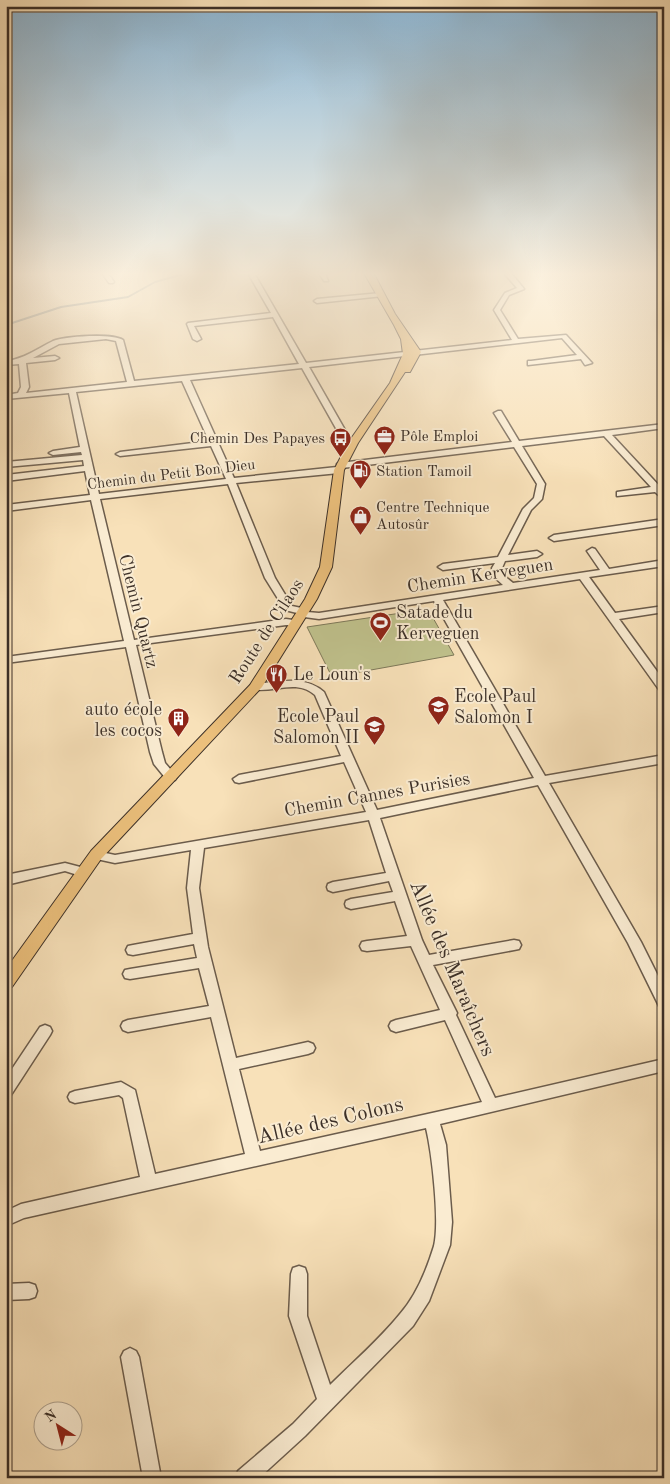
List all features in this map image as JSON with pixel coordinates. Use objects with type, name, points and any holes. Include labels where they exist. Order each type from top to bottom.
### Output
[{"type":"main road","name":"Route de Cilaos","points":[[395,383],[406,354],[406,342]]},
{"type":"main road","name":"Route de Cilaos","points":[[6,982],[96,855],[255,687],[300,616],[326,567],[340,468],[353,443],[395,383],[411,365],[417,353],[410,342]]},
{"type":"street","points":[[22,362],[57,342]]},
{"type":"street","points":[[120,342],[131,384]]},
{"type":"street","points":[[290,342],[346,439],[353,443]]},
{"type":"street","points":[[6,397],[304,366],[506,342]]},
{"type":"street","points":[[531,363],[585,360],[569,342]]},
{"type":"street","points":[[6,363],[55,358]]},
{"type":"street","points":[[21,396],[25,387],[22,362]]},
{"type":"street","points":[[185,378],[231,481],[270,578],[288,608],[300,616]]},
{"type":"street","name":"Chemin Quartz","points":[[72,390],[94,497],[156,752],[160,764],[171,777]]},
{"type":"street","points":[[498,413],[541,484],[542,491],[527,509],[496,573],[511,586]]},
{"type":"street","name":"Chemin du Petit Bon Dieu","points":[[6,508],[326,470],[664,426]]},
{"type":"street","points":[[606,433],[664,497]]},
{"type":"street","points":[[120,454],[214,442]]},
{"type":"street","points":[[6,458],[85,453]]},
{"type":"street","points":[[6,465],[85,453]]},
{"type":"street","points":[[6,478],[88,468]]},
{"type":"street","points":[[620,494],[657,489]]},
{"type":"street","points":[[554,538],[664,522]]},
{"type":"street","points":[[592,551],[606,572]]},
{"type":"street","points":[[443,567],[537,554]]},
{"type":"street","name":"Chemin Kerveguen","points":[[6,660],[286,622],[300,616],[318,616],[664,563]]},
{"type":"street","points":[[582,575],[664,689]]},
{"type":"street","points":[[437,598],[543,780],[634,942],[664,1002]]},
{"type":"street","points":[[611,617],[664,609]]},
{"type":"street","name":"Allée des Maraîchers","points":[[255,687],[304,684],[314,688],[320,694],[373,815],[398,896],[415,940],[450,1013],[490,1106]]},
{"type":"street","points":[[239,779],[348,758]]},
{"type":"street","name":"Chemin Cannes Purisies","points":[[96,855],[115,859],[373,815],[543,780],[664,759]]},
{"type":"street","points":[[198,844],[194,888],[199,938],[254,1160]]},
{"type":"street","points":[[6,880],[65,867],[84,872]]},
{"type":"street","points":[[333,887],[393,876]]},
{"type":"street","points":[[352,904],[398,896]]},
{"type":"street","points":[[132,950],[199,938]]},
{"type":"street","points":[[367,946],[415,940]]},
{"type":"street","points":[[426,961],[514,945]]},
{"type":"street","points":[[130,974],[204,962]]},
{"type":"street","points":[[128,1026],[216,1010]]},
{"type":"street","points":[[396,1026],[450,1013]]},
{"type":"street","points":[[6,1092],[45,1031]]},
{"type":"street","points":[[230,1065],[308,1048]]},
{"type":"street","name":"Allée des Colons","points":[[6,1219],[21,1211],[431,1120],[664,1065]]},
{"type":"street","points":[[75,1097],[121,1088],[130,1094],[149,1183]]},
{"type":"street","points":[[245,1478],[279,1450],[407,1320],[423,1295],[442,1245],[444,1222],[438,1146],[431,1120]]},
{"type":"street","points":[[299,1274],[298,1316],[327,1402]]},
{"type":"street","points":[[6,1292],[28,1291]]},
{"type":"street","points":[[130,1357],[152,1478]]},
{"type":"green space","name":"Satade du Kerveguen","points":[[428,609],[454,655],[332,677],[307,627]]},
{"type":"place","name":"Pôle Emploi","points":[[384,455]]},
{"type":"place","name":"Chemin Des Papayes","points":[[341,457]]},
{"type":"place","name":"Station Tamoil","points":[[360,490]]},
{"type":"place","name":"Centre Technique Autosûr","points":[[360,535]]},
{"type":"place","name":"Satade du Kerveguen","points":[[380,641]]},
{"type":"place","name":"Le Loun's","points":[[277,693]]},
{"type":"place","name":"Ecole Paul Salomon I","points":[[438,725]]},
{"type":"place","name":"auto école les cocos","points":[[178,738]]},
{"type":"place","name":"Ecole Paul Salomon II","points":[[375,745]]}]
